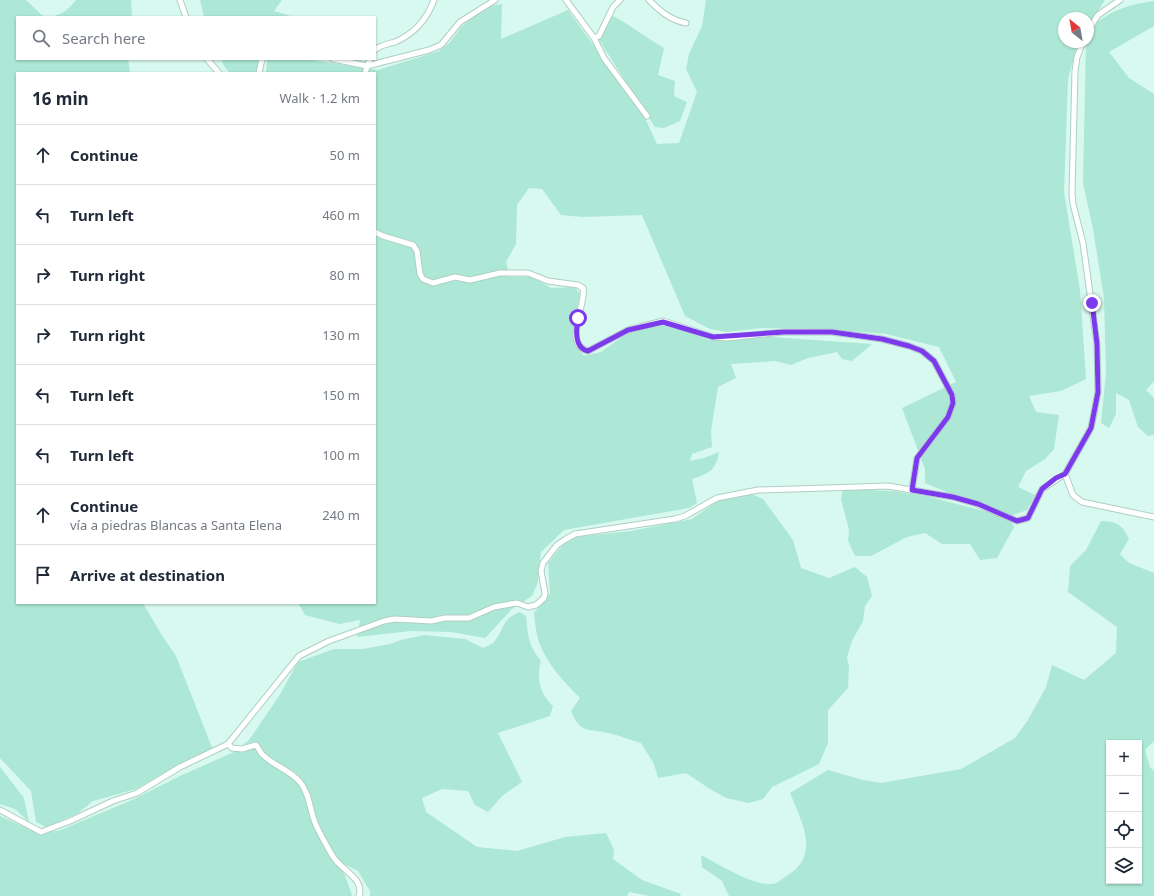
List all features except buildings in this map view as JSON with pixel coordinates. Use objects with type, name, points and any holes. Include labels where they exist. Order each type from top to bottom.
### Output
[{"type":"street","points":[[180,0],[186,16]]},
{"type":"street","points":[[376,50],[406,37],[414,31],[430,10],[434,0]]},
{"type":"street","points":[[338,60],[367,66],[430,50],[441,44],[460,22],[495,0]]},
{"type":"street","points":[[566,0],[594,38],[604,58],[647,116]]},
{"type":"street","points":[[594,38],[599,36],[613,7],[620,0]]},
{"type":"street","points":[[649,0],[660,12],[678,21],[686,23]]},
{"type":"street","points":[[1094,21],[1098,15],[1120,0]]},
{"type":"street","points":[[0,810],[41,832],[70,821],[113,801],[138,793],[180,766],[228,744],[299,656],[329,641],[395,619],[431,622],[445,618],[469,618],[494,607],[517,604],[528,607],[536,605],[544,598],[541,576],[543,563],[557,545],[575,534],[675,519],[685,516],[716,498],[758,490],[888,486],[953,497],[978,504],[1017,521],[1028,518],[1042,489],[1056,478],[1065,474],[1091,428],[1098,392],[1097,344],[1083,243],[1073,204],[1072,194],[1075,71],[1077,57],[1081,48]]},
{"type":"street","points":[[208,60],[218,72]]},
{"type":"street","points":[[259,72],[262,60]]},
{"type":"street","points":[[365,72],[370,60]]},
{"type":"street","points":[[376,232],[412,245],[417,251],[420,274],[423,280],[433,283],[455,277],[470,280],[500,273],[528,273],[548,281],[578,285],[583,288],[584,295],[576,334],[580,345],[585,351],[588,351],[628,330],[663,322],[713,337],[784,332],[832,332],[882,339],[922,351],[934,361],[952,395],[953,403],[948,417],[917,458],[912,490]]},
{"type":"street","points":[[1065,474],[1073,495],[1082,502],[1154,517]]},
{"type":"street","points":[[228,744],[232,748],[242,749],[256,745],[264,757],[292,774],[301,783],[305,790],[316,825],[334,858],[343,869],[358,881],[360,887],[359,896]]},
{"type":"green space","points":[[0,0],[26,0],[43,16],[16,16],[16,60],[128,60],[130,72],[16,72],[16,604],[144,604],[176,656],[213,750],[197,757],[192,757],[136,789],[93,801],[78,813],[46,827],[36,822],[31,791],[0,758]]},
{"type":"green space","points":[[76,0],[131,0],[132,16],[52,16],[64,12]]},
{"type":"green space","points":[[200,0],[282,0],[274,11],[291,16],[204,16]]},
{"type":"green space","points":[[706,0],[1105,0],[1094,17],[1094,12],[1058,12],[1058,48],[1076,48],[1068,79],[1064,192],[1080,290],[1086,379],[1061,391],[1029,396],[1036,412],[1059,415],[1054,449],[1045,459],[1026,471],[1018,487],[1035,495],[1027,510],[1008,517],[1014,527],[997,558],[980,560],[970,544],[942,544],[925,533],[907,537],[871,556],[855,556],[848,541],[849,530],[841,499],[843,489],[893,491],[925,496],[1004,516],[925,483],[925,469],[902,408],[956,382],[939,347],[886,334],[825,329],[761,328],[727,332],[710,329],[685,316],[642,215],[582,217],[561,215],[542,189],[529,188],[517,205],[516,244],[506,262],[510,277],[532,277],[551,288],[575,287],[580,294],[573,340],[584,356],[601,352],[629,332],[662,325],[677,328],[709,340],[771,337],[872,344],[852,361],[842,359],[837,352],[808,358],[791,365],[775,361],[731,364],[736,378],[718,387],[711,431],[712,447],[692,454],[690,461],[704,458],[719,452],[716,464],[710,471],[692,479],[697,503],[689,508],[564,530],[541,552],[538,582],[532,596],[512,609],[485,638],[451,632],[411,631],[357,637],[360,620],[339,624],[305,615],[299,604],[376,604],[376,72],[266,72],[267,60],[312,60],[378,70],[439,51],[450,42],[462,26],[488,6],[502,4],[501,39],[568,10],[643,114],[657,144],[679,143],[697,92],[686,69],[689,54],[702,26]]},
{"type":"green space","points":[[1154,1],[1154,26],[1109,52],[1129,78],[1154,94],[1154,381],[1146,390],[1154,398],[1154,435],[1148,436],[1138,427],[1129,400],[1116,393],[1116,414],[1109,428],[1101,423],[1106,373],[1104,298],[1093,229],[1083,183],[1086,48],[1094,48],[1094,24],[1119,10]]},
{"type":"green space","points":[[613,16],[664,48],[658,75],[675,81],[674,96],[687,102],[680,121],[664,128],[655,127],[599,40]]},
{"type":"green space","points":[[221,60],[259,60],[259,72],[229,72]]},
{"type":"green space","points":[[749,493],[763,499],[793,540],[801,568],[829,578],[855,567],[867,577],[872,596],[865,606],[863,621],[852,641],[847,657],[849,667],[848,688],[828,710],[828,743],[819,764],[772,787],[763,799],[749,803],[726,798],[686,773],[658,778],[654,764],[641,743],[612,734],[586,729],[578,724],[571,711],[580,698],[562,679],[546,658],[538,639],[534,613],[550,593],[548,563],[562,546],[575,537],[631,531],[692,519],[720,499]]},
{"type":"green space","points":[[1101,521],[1115,523],[1124,530],[1129,539],[1120,554],[1129,563],[1154,573],[1154,741],[1145,750],[1150,767],[1154,771],[1154,896],[729,896],[722,881],[702,867],[701,855],[726,869],[755,882],[764,884],[776,883],[798,867],[804,858],[806,847],[806,837],[803,826],[790,793],[828,770],[863,780],[881,783],[961,769],[1015,738],[1028,720],[1046,687],[1052,665],[1084,680],[1116,653],[1117,627],[1068,592],[1070,566],[1086,550]]},
{"type":"green space","points":[[520,612],[526,616],[529,640],[533,650],[541,661],[539,674],[540,686],[545,696],[553,706],[550,716],[498,733],[522,782],[502,796],[488,812],[475,805],[468,791],[442,789],[422,798],[426,812],[477,847],[517,851],[565,837],[606,833],[614,850],[613,859],[642,880],[681,894],[680,896],[649,896],[629,892],[627,896],[370,896],[370,891],[358,871],[340,862],[352,895],[351,896],[0,896],[0,816],[36,832],[58,831],[132,800],[180,776],[234,752],[249,740],[279,696],[298,662],[334,649],[363,649],[424,635],[465,639],[483,648],[494,642],[509,618]]},
{"type":"green space","points":[[0,767],[24,798],[29,822],[15,809],[0,804]]},
{"type":"route","points":[[578,318],[576,334],[577,340],[585,351],[594,350],[628,330],[663,322],[681,326],[713,337],[728,338],[784,332],[832,332],[882,339],[922,351],[934,361],[952,395],[953,403],[951,413],[917,458],[912,490],[953,497],[978,504],[1017,521],[1028,518],[1042,489],[1056,478],[1065,474],[1091,428],[1098,392],[1097,344],[1092,303]]}]
